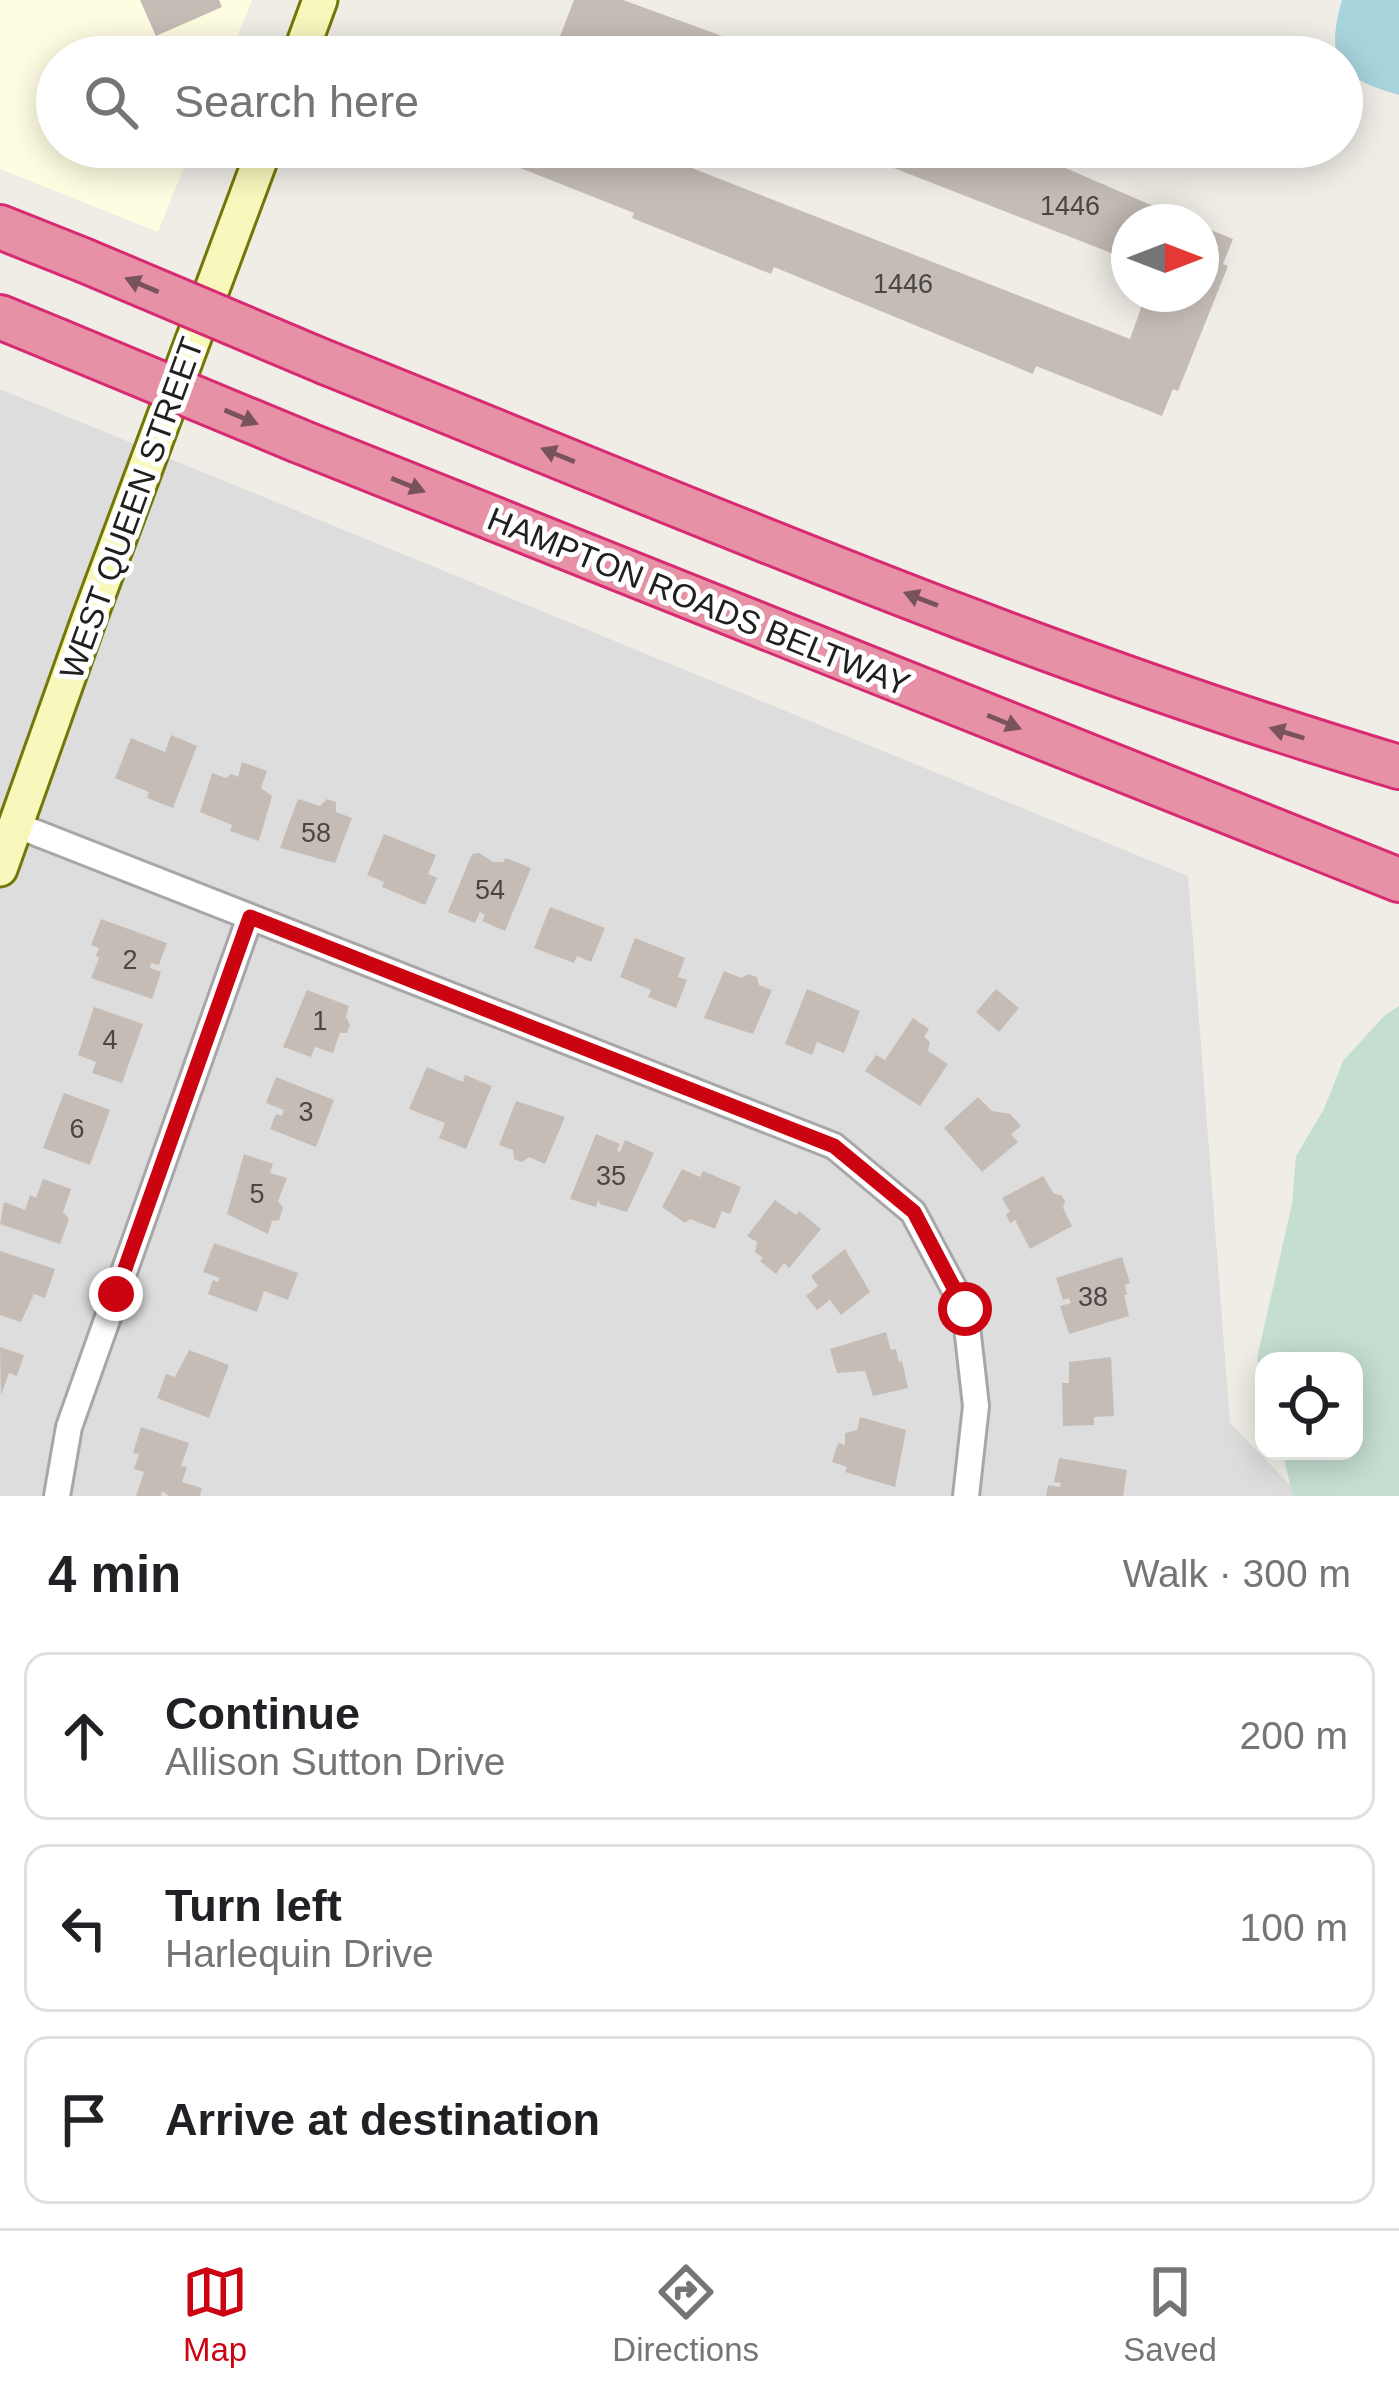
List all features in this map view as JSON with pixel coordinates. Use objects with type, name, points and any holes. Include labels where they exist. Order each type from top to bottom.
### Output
[{"type":"highway","points":[[0,227],[871,580],[1183,699],[1399,767]]},
{"type":"highway","name":"HAMPTON ROADS BELTWAY","points":[[0,317],[1399,880]]},
{"type":"main road","points":[[307,36],[320,0]]},
{"type":"main road","name":"WEST QUEEN STREET","points":[[0,869],[258,168]]},
{"type":"street","points":[[16,825],[834,1146],[914,1212],[965,1309],[976,1406],[966,1496]]},
{"type":"street","points":[[57,1496],[69,1427],[250,917]]},
{"type":"shaded area","points":[[0,0],[252,0],[237,36],[36,36],[36,168],[184,168],[158,232],[0,169]]},
{"type":"shaded area","points":[[0,389],[1188,876],[1230,1423],[1255,1449],[1255,1460],[1266,1460],[1301,1496],[0,1496]]},
{"type":"shaded area","points":[[1399,1006],[1399,1496],[1293,1496],[1284,1460],[1363,1460],[1363,1352],[1258,1352],[1292,1204],[1296,1156],[1324,1109],[1343,1061]]},
{"type":"water","points":[[1342,0],[1399,0],[1399,95],[1363,82],[1363,36],[1335,36]]},
{"type":"building","points":[[140,0],[219,0],[222,7],[156,36]]},
{"type":"building","points":[[574,0],[623,0],[722,36],[560,36]]},
{"type":"building","points":[[520,168],[692,168],[1130,339],[1140,312],[1210,312],[1178,391],[1173,389],[1162,416],[1036,366],[1033,374],[774,267],[771,274],[632,218],[634,213]]},
{"type":"building","points":[[894,168],[1065,168],[1148,204],[1111,204],[1111,253]]},
{"type":"building","points":[[1219,233],[1233,239],[1223,264],[1228,266],[1219,288]]},
{"type":"building","points":[[171,735],[197,746],[173,808],[115,778],[131,738],[165,752]]},
{"type":"building","points":[[242,762],[267,771],[261,788],[272,796],[259,841],[230,831],[232,825],[200,812],[212,773],[238,777]]},
{"type":"building","points":[[298,799],[320,806],[327,799],[336,802],[336,812],[352,818],[335,863],[280,848]]},
{"type":"building","points":[[384,834],[436,855],[428,874],[437,878],[425,905],[382,887],[384,882],[367,875]]},
{"type":"building","points":[[472,854],[502,862],[500,866],[506,858],[531,868],[505,931],[482,921],[485,915],[480,912],[475,923],[448,912]]},
{"type":"building","points":[[550,907],[605,928],[591,962],[577,956],[574,963],[534,948]]},
{"type":"building","points":[[101,919],[167,943],[159,965],[151,963],[150,968],[161,972],[152,999],[91,978],[99,948],[91,945]]},
{"type":"building","points":[[635,938],[685,958],[678,977],[687,980],[676,1008],[648,997],[651,990],[620,977]]},
{"type":"building","points":[[724,971],[741,978],[757,977],[759,985],[772,990],[753,1034],[704,1018]]},
{"type":"building","points":[[807,989],[860,1011],[844,1053],[817,1042],[812,1055],[785,1044]]},
{"type":"building","points":[[996,989],[1019,1008],[999,1032],[976,1012]]},
{"type":"building","points":[[307,990],[349,1006],[350,1025],[347,1033],[340,1033],[333,1053],[315,1047],[311,1057],[283,1047]]},
{"type":"building","points":[[94,1007],[143,1024],[122,1083],[92,1073],[96,1062],[78,1055]]},
{"type":"building","points":[[913,1018],[929,1029],[924,1037],[930,1042],[928,1051],[948,1064],[920,1106],[865,1071],[876,1055],[885,1060]]},
{"type":"building","points":[[427,1067],[463,1082],[465,1075],[492,1086],[466,1149],[439,1138],[445,1123],[409,1109]]},
{"type":"building","points":[[276,1077],[334,1100],[316,1147],[270,1129],[276,1114],[282,1116],[284,1110],[266,1103]]},
{"type":"building","points":[[64,1093],[110,1110],[90,1165],[43,1148]]},
{"type":"building","points":[[978,1097],[992,1111],[1010,1114],[1021,1126],[1011,1134],[1018,1142],[982,1172],[944,1128]]},
{"type":"building","points":[[516,1101],[565,1117],[545,1164],[529,1157],[522,1162],[514,1159],[513,1150],[499,1145]]},
{"type":"building","points":[[596,1134],[620,1144],[620,1152],[625,1140],[654,1153],[627,1212],[598,1200],[596,1207],[570,1199]]},
{"type":"building","points":[[244,1154],[273,1164],[270,1173],[287,1178],[278,1201],[283,1208],[279,1220],[272,1221],[268,1234],[227,1214]]},
{"type":"building","points":[[682,1169],[700,1177],[703,1171],[741,1187],[730,1214],[722,1211],[715,1229],[690,1219],[685,1223],[662,1207]]},
{"type":"building","points":[[1043,1176],[1054,1194],[1065,1201],[1063,1208],[1072,1226],[1030,1249],[1015,1220],[1010,1223],[1002,1198]]},
{"type":"building","points":[[43,1179],[71,1189],[63,1212],[69,1219],[60,1244],[0,1224],[4,1202],[25,1210]]},
{"type":"building","points":[[775,1200],[821,1229],[789,1268],[784,1263],[776,1274],[760,1261],[757,1242],[747,1236]]},
{"type":"building","points":[[214,1243],[298,1273],[288,1300],[264,1291],[257,1312],[208,1294],[213,1280],[220,1278],[203,1272]]},
{"type":"building","points":[[845,1249],[870,1292],[841,1315],[830,1300],[817,1310],[806,1296],[818,1286],[811,1276]]},
{"type":"building","points":[[0,1251],[55,1269],[45,1298],[34,1294],[21,1322],[0,1315]]},
{"type":"building","points":[[1122,1257],[1130,1283],[1124,1295],[1129,1316],[1069,1334],[1060,1306],[1071,1303],[1069,1298],[1063,1300],[1056,1278]]},
{"type":"building","points":[[886,1332],[891,1350],[896,1349],[902,1361],[908,1388],[873,1396],[865,1371],[837,1373],[830,1349]]},
{"type":"building","points":[[0,1347],[24,1355],[17,1376],[9,1373],[1,1395]]},
{"type":"building","points":[[189,1350],[229,1365],[209,1418],[157,1398],[166,1374],[175,1377]]},
{"type":"building","points":[[1111,1357],[1114,1416],[1094,1417],[1094,1425],[1063,1426],[1062,1383],[1069,1383],[1069,1362]]},
{"type":"building","points":[[860,1417],[906,1430],[895,1487],[845,1472],[847,1467],[832,1462],[838,1443],[845,1445],[845,1433],[857,1430]]},
{"type":"building","points":[[141,1427],[189,1443],[181,1466],[187,1467],[182,1482],[202,1488],[200,1496],[169,1496],[162,1491],[161,1496],[136,1496],[144,1472],[134,1469],[139,1454],[133,1453]]},
{"type":"building","points":[[1059,1458],[1127,1470],[1123,1496],[1046,1496],[1048,1485],[1060,1487],[1061,1483],[1054,1482]]},
{"type":"route","points":[[116,1294],[250,917],[834,1146],[914,1212],[965,1309]]}]
